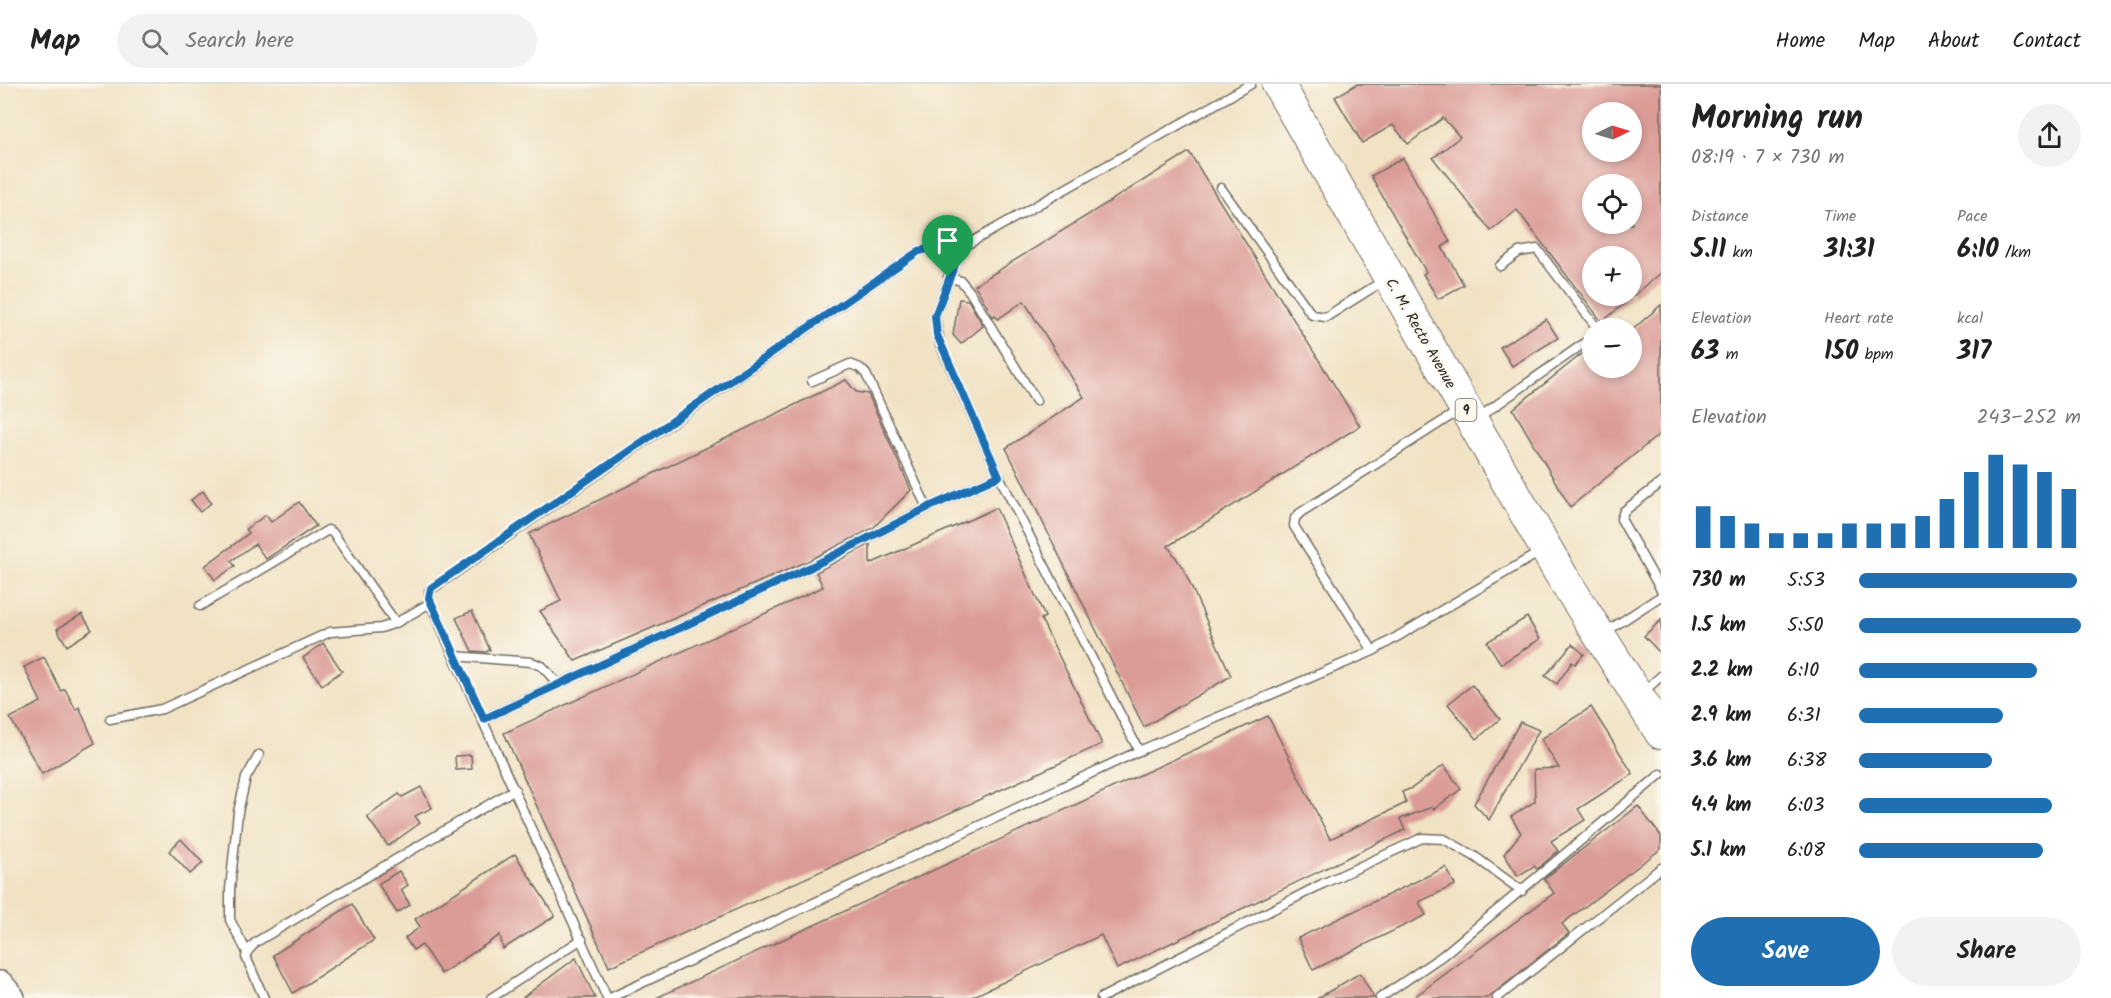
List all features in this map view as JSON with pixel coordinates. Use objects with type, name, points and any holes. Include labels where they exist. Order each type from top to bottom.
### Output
[{"type":"highway","name":"C. M. Recto Avenue","points":[[1278,84],[1546,549],[1661,733]]},
{"type":"main road","points":[[0,985],[11,998]]},
{"type":"lane","points":[[1251,84],[961,248],[936,247],[919,251],[431,588],[428,595],[430,603],[609,998],[1139,751],[1373,651],[1546,549]]},
{"type":"lane","points":[[1221,188],[1312,315],[1326,317],[1389,277]]},
{"type":"lane","points":[[961,248],[935,316],[937,335],[999,476],[1139,751]]},
{"type":"lane","points":[[1500,266],[1519,252],[1537,249],[1589,318]]},
{"type":"lane","points":[[948,277],[961,281],[970,292],[1036,401]]},
{"type":"lane","points":[[1373,651],[1294,526],[1295,518],[1582,344]]},
{"type":"lane","points":[[812,381],[850,364],[860,368],[866,374],[927,508]]},
{"type":"lane","points":[[484,719],[811,567],[927,508],[999,476]]},
{"type":"lane","points":[[1661,483],[1624,511],[1621,519],[1661,590]]},
{"type":"lane","points":[[200,606],[328,530],[333,533],[396,623]]},
{"type":"lane","points":[[1599,636],[1661,596]]},
{"type":"lane","points":[[110,719],[162,709],[330,632],[381,628],[396,623],[430,603]]},
{"type":"lane","points":[[455,656],[531,662],[542,666],[558,684]]},
{"type":"lane","points":[[1638,697],[1661,676]]},
{"type":"lane","points":[[259,755],[246,778],[238,812],[230,889],[230,920],[247,952],[247,965],[264,998]]},
{"type":"lane","points":[[1380,998],[1442,956],[1661,774]]},
{"type":"lane","points":[[247,952],[256,942],[515,789]]},
{"type":"lane","points":[[1101,998],[1322,884],[1422,838],[1444,839],[1474,856],[1522,891]]},
{"type":"lane","points":[[1497,998],[1661,868]]},
{"type":"lane","points":[[490,998],[582,939]]},
{"type":"building","points":[[1357,84],[1661,84],[1661,273],[1642,289],[1642,246],[1582,246],[1582,296],[1517,210],[1491,231],[1433,158],[1460,137],[1443,118],[1408,144],[1393,125],[1362,143],[1335,97]]},
{"type":"building","points":[[1189,152],[1360,426],[1168,546],[1183,568],[1231,676],[1144,727],[1006,448],[1084,397],[1024,301],[998,319],[995,315],[993,317],[975,285]]},
{"type":"building","points":[[1403,158],[1450,242],[1442,247],[1464,285],[1438,299],[1423,274],[1426,272],[1371,176]]},
{"type":"building","points":[[959,299],[968,300],[983,326],[961,344],[953,335]]},
{"type":"building","points":[[1661,305],[1661,433],[1570,507],[1513,409],[1582,354],[1582,378],[1642,378],[1642,321]]},
{"type":"building","points":[[1590,306],[1621,306],[1607,318],[1599,318]]},
{"type":"building","points":[[1546,319],[1558,338],[1512,366],[1500,347]]},
{"type":"building","points":[[846,380],[856,392],[868,394],[911,490],[873,528],[808,561],[575,661],[540,611],[561,601],[529,534]]},
{"type":"building","points":[[203,491],[211,503],[200,512],[191,500]]},
{"type":"building","points":[[299,502],[316,526],[266,559],[255,544],[231,561],[235,566],[215,580],[205,566],[249,533],[246,529],[266,515],[271,522]]},
{"type":"building","points":[[996,508],[1045,617],[1041,619],[1102,744],[609,967],[504,733],[823,587],[816,572],[870,544],[870,564]]},
{"type":"building","points":[[472,611],[490,650],[486,652],[472,651],[456,618]]},
{"type":"building","points":[[82,614],[92,630],[67,646],[57,629]]},
{"type":"building","points":[[1527,617],[1540,639],[1501,664],[1487,642]]},
{"type":"building","points":[[1661,620],[1661,654],[1644,636]]},
{"type":"building","points":[[323,643],[342,671],[322,685],[303,658]]},
{"type":"building","points":[[1572,644],[1584,654],[1575,664],[1572,662],[1557,684],[1545,676]]},
{"type":"building","points":[[44,657],[61,691],[65,689],[76,710],[79,707],[95,743],[42,774],[10,718],[41,702],[24,667]]},
{"type":"building","points":[[1472,685],[1500,719],[1477,739],[1448,704]]},
{"type":"building","points":[[1591,707],[1633,774],[1578,809],[1585,820],[1551,841],[1558,851],[1537,869],[1534,866],[1518,876],[1504,854],[1521,833],[1511,817],[1535,801],[1534,769],[1559,768],[1541,739]]},
{"type":"building","points":[[1268,716],[1330,839],[1406,803],[1402,792],[1412,788],[1444,765],[1461,789],[1434,809],[1432,807],[1400,819],[1405,830],[1117,969],[1101,935],[970,998],[656,998]]},
{"type":"building","points":[[1520,722],[1539,730],[1489,820],[1474,804]]},
{"type":"building","points":[[471,755],[472,769],[456,770],[455,756]]},
{"type":"building","points":[[421,787],[432,808],[415,816],[420,823],[388,846],[367,817],[399,794],[402,797]]},
{"type":"building","points":[[1638,806],[1661,836],[1661,849],[1562,924],[1569,933],[1488,998],[1413,998],[1554,893],[1544,879]]},
{"type":"building","points":[[181,839],[203,863],[190,874],[169,851]]},
{"type":"building","points":[[515,854],[555,916],[503,949],[500,935],[441,974],[422,945],[413,950],[405,938],[420,927],[415,919]]},
{"type":"building","points":[[1446,867],[1455,885],[1419,902],[1426,915],[1313,970],[1298,938]]},
{"type":"building","points":[[399,871],[408,885],[401,890],[410,905],[397,913],[378,884]]},
{"type":"building","points":[[352,904],[374,940],[293,993],[273,955]]},
{"type":"building","points":[[576,958],[595,998],[522,998]]},
{"type":"building","points":[[1360,973],[1374,998],[1318,998]]},
{"type":"route","points":[[947,246],[961,248],[948,277],[935,316],[937,335],[999,476],[927,508],[837,555],[484,719],[429,598],[431,588],[919,251],[947,246]]}]
